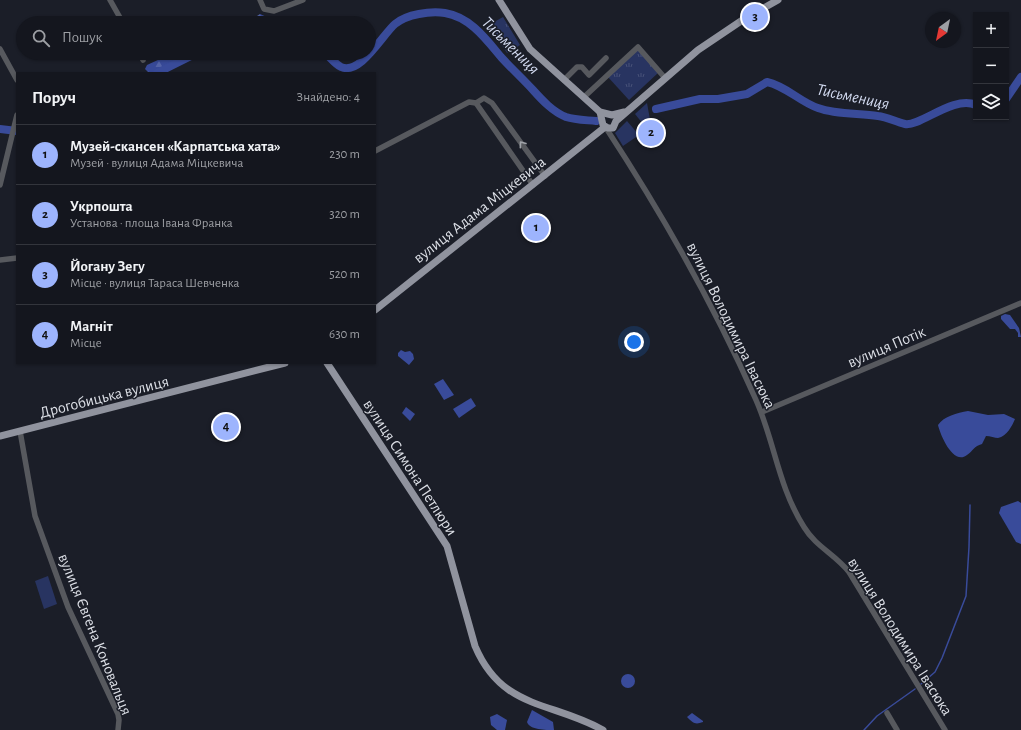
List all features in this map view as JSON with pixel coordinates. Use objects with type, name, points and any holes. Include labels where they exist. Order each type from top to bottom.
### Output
[{"type":"main road","points":[[499,0],[526,43],[600,112],[607,126]]},
{"type":"main road","name":"вулиця Адама Міцкевича","points":[[376,309],[446,252],[632,107],[698,50],[720,34],[778,0]]},
{"type":"main road","points":[[600,112],[610,115],[622,113],[632,107]]},
{"type":"main road","points":[[607,126],[613,116],[610,115]]},
{"type":"main road","name":"Дрогобицька вулиця","points":[[0,436],[281,364]]},
{"type":"main road","name":"вулиця Симона Петлюри","points":[[328,364],[447,546],[475,646],[489,672],[499,684],[514,694],[603,730]]},
{"type":"street","points":[[110,0],[119,16]]},
{"type":"street","points":[[260,0],[264,9],[274,11],[303,0]]},
{"type":"street","points":[[584,97],[638,47],[666,78]]},
{"type":"street","points":[[0,49],[16,78]]},
{"type":"street","points":[[564,80],[577,67],[582,67],[589,74],[606,58]]},
{"type":"street","points":[[376,150],[469,102],[476,103],[484,98],[492,103],[545,176]]},
{"type":"street","points":[[476,103],[533,185]]},
{"type":"street","points":[[0,185],[16,119]]},
{"type":"street","name":"вулиця Володимира Івасюка","points":[[607,126],[612,137],[687,260],[744,373],[762,412],[788,500],[815,543],[842,564],[849,572],[945,730]]},
{"type":"street","points":[[0,260],[16,258]]},
{"type":"street","name":"вулиця Потік","points":[[762,412],[1021,303]]},
{"type":"street","name":"вулиця Євгена Коновальця","points":[[20,431],[35,516],[68,607],[118,714],[118,730]]},
{"type":"street","points":[[887,713],[897,730]]},
{"type":"green space","points":[[503,17],[520,45],[507,53],[489,25]]},
{"type":"green space","points":[[638,49],[659,72],[629,100],[608,77]]},
{"type":"green space","points":[[158,60],[176,60],[154,72],[148,72],[145,69],[147,65]]},
{"type":"green space","points":[[647,103],[651,125],[647,129],[635,114]]},
{"type":"green space","points":[[627,121],[639,135],[623,146],[615,133]]},
{"type":"green space","points":[[48,576],[57,604],[44,609],[35,581]]},
{"type":"shaded area","points":[[1005,314],[1010,315],[1019,328],[1021,337],[1018,337],[1018,333],[1015,329],[1010,329],[1001,319],[1001,316]]},
{"type":"shaded area","points":[[401,350],[405,352],[410,351],[413,354],[414,359],[409,365],[398,356],[398,353]]},
{"type":"shaded area","points":[[443,379],[454,395],[444,400],[434,384]]},
{"type":"shaded area","points":[[471,398],[476,406],[459,418],[453,409]]},
{"type":"shaded area","points":[[406,407],[415,414],[410,421],[402,413]]},
{"type":"shaded area","points":[[968,411],[988,415],[1004,414],[1015,419],[1007,433],[998,438],[986,436],[982,444],[962,457],[952,453],[948,448],[941,435],[938,425],[947,417]]},
{"type":"shaded area","points":[[1018,501],[1021,503],[1021,544],[1016,542],[999,513],[1001,507]]},
{"type":"shaded area","points":[[628,674],[633,676],[635,681],[633,686],[628,688],[623,686],[621,681],[623,676]]},
{"type":"shaded area","points":[[532,710],[553,722],[554,730],[531,727],[527,722]]},
{"type":"shaded area","points":[[692,713],[703,722],[694,723],[691,721],[687,717]]},
{"type":"shaded area","points":[[497,714],[507,720],[505,730],[497,730],[491,725],[490,717]]},
{"type":"waterway","name":"Тисьмениця","points":[[376,47],[395,24],[406,18],[433,12],[454,15],[470,24],[477,30],[540,98],[561,115],[569,118],[596,121]]},
{"type":"waterway","name":"Тисьмениця","points":[[159,72],[183,60]]},
{"type":"waterway","name":"Тисьмениця","points":[[333,60],[339,66],[348,68],[363,60]]},
{"type":"waterway","name":"Тисьмениця","points":[[1009,95],[1021,77]]},
{"type":"waterway","name":"Тисьмениця","points":[[656,109],[700,99],[718,99],[747,94],[767,82],[780,87],[818,108],[840,113],[871,115],[905,124],[911,124],[919,121],[947,107],[957,104],[967,103],[973,104]]},
{"type":"waterway","name":"Тисьмениця","points":[[0,129],[16,131]]},
{"type":"waterway","points":[[921,684],[935,672],[966,596],[970,505]]},
{"type":"waterway","points":[[864,730],[877,716],[915,689]]},
{"type":"place","name":"Йогану Зегу","points":[[755,17]]},
{"type":"place","name":"Укрпошта","points":[[651,133]]},
{"type":"place","name":"Музей-скансен «Карпатська хата»","points":[[536,228]]},
{"type":"place","name":"Магніт","points":[[226,427]]}]
